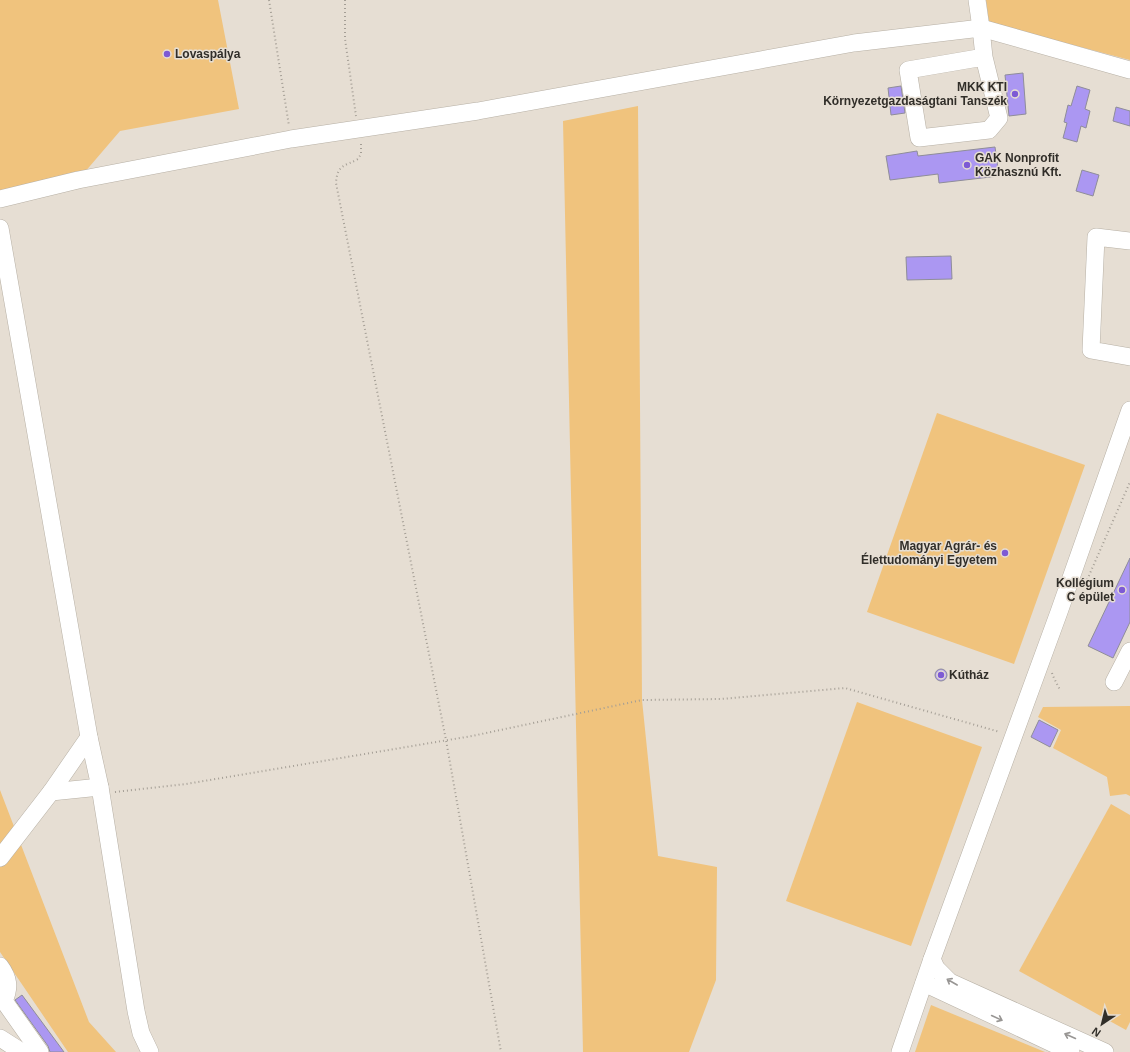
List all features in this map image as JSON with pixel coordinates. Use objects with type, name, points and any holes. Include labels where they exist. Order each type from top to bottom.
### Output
[{"type":"street","points":[[977,0],[984,57],[999,118],[989,130],[918,138],[908,70],[984,57]]},
{"type":"street","points":[[0,199],[78,180],[291,139],[478,111],[854,43],[981,28],[1130,70]]},
{"type":"street","points":[[0,228],[89,736],[101,791],[136,1011],[141,1034],[150,1052]]},
{"type":"street","points":[[1130,241],[1096,237],[1091,350],[1130,357]]},
{"type":"street","points":[[900,1052],[932,959],[1059,612],[1130,410]]},
{"type":"street","points":[[1114,682],[1130,651]]},
{"type":"street","points":[[0,858],[51,792],[89,736]]},
{"type":"street","points":[[51,792],[101,791]]},
{"type":"street","points":[[932,959],[936,968],[950,982],[1096,1050]]},
{"type":"street","points":[[0,966],[9,982],[8,993],[2,1005],[40,1052]]},
{"type":"street","points":[[924,984],[1071,1052]]},
{"type":"street","points":[[0,1038],[22,1052]]},
{"type":"path","points":[[269,0],[291,139]]},
{"type":"path","points":[[344,0],[345,39],[361,154],[358,159],[342,166],[336,176],[336,183],[446,740],[501,1052]]},
{"type":"path","points":[[1084,589],[1130,482]]},
{"type":"path","points":[[1052,671],[1060,690]]},
{"type":"path","points":[[101,791],[186,784],[472,736],[642,700],[721,699],[845,688],[1013,736]]},
{"type":"shaded area","points":[[0,0],[218,0],[239,109],[120,131],[78,180],[0,199]]},
{"type":"shaded area","points":[[986,0],[1130,0],[1130,60],[989,23]]},
{"type":"shaded area","points":[[638,106],[642,700],[658,856],[717,867],[716,980],[689,1052],[583,1052],[563,121]]},
{"type":"shaded area","points":[[937,413],[1085,465],[1014,664],[867,612]]},
{"type":"shaded area","points":[[857,702],[982,747],[911,946],[786,901]]},
{"type":"shaded area","points":[[1130,706],[1130,796],[1126,794],[1110,796],[1107,777],[1053,748],[1061,730],[1038,717],[1043,707]]},
{"type":"shaded area","points":[[0,790],[89,1022],[116,1052],[68,1052],[0,952]]},
{"type":"shaded area","points":[[1111,804],[1130,815],[1130,1022],[1126,1030],[1019,971]]},
{"type":"shaded area","points":[[931,1005],[1045,1052],[915,1052]]},
{"type":"building","name":"MKK KTI Környezetgazdaságtani Tanszék","points":[[1023,73],[1026,114],[1009,116],[1005,75]]},
{"type":"building","points":[[901,86],[905,113],[891,115],[888,88]]},
{"type":"building","points":[[1077,86],[1090,90],[1085,109],[1090,111],[1086,128],[1081,126],[1077,142],[1063,138],[1067,123],[1064,122],[1068,105],[1071,106]]},
{"type":"building","points":[[1116,107],[1130,111],[1130,126],[1113,121]]},
{"type":"building","name":"GAK Nonprofit Közhasznú Kft.","points":[[995,147],[999,176],[939,183],[938,174],[890,180],[886,156],[917,151],[918,156]]},
{"type":"building","points":[[1082,170],[1099,175],[1093,196],[1076,191]]},
{"type":"building","points":[[951,256],[952,279],[907,280],[906,257]]},
{"type":"building","name":"Kollégium C épület","points":[[1130,558],[1130,622],[1113,658],[1088,646]]},
{"type":"building","name":"Kútház","points":[[939,669],[943,669],[947,675],[943,681],[939,681],[935,677],[935,673]]},
{"type":"building","points":[[1039,720],[1058,730],[1050,747],[1031,737]]},
{"type":"building","points":[[22,995],[64,1052],[50,1052],[48,1046],[15,1000]]},
{"type":"place","name":"Lovaspálya","points":[[167,54]]},
{"type":"place","name":"MKK KTI Környezetgazdaságtani Tanszék","points":[[1015,94]]},
{"type":"place","name":"GAK Nonprofit Közhasznú Kft.","points":[[967,165]]},
{"type":"place","name":"Magyar Agrár- és Élettudományi Egyetem","points":[[1005,553]]},
{"type":"place","name":"Kollégium C épület","points":[[1122,590]]},
{"type":"place","name":"Kútház","points":[[941,675]]}]
